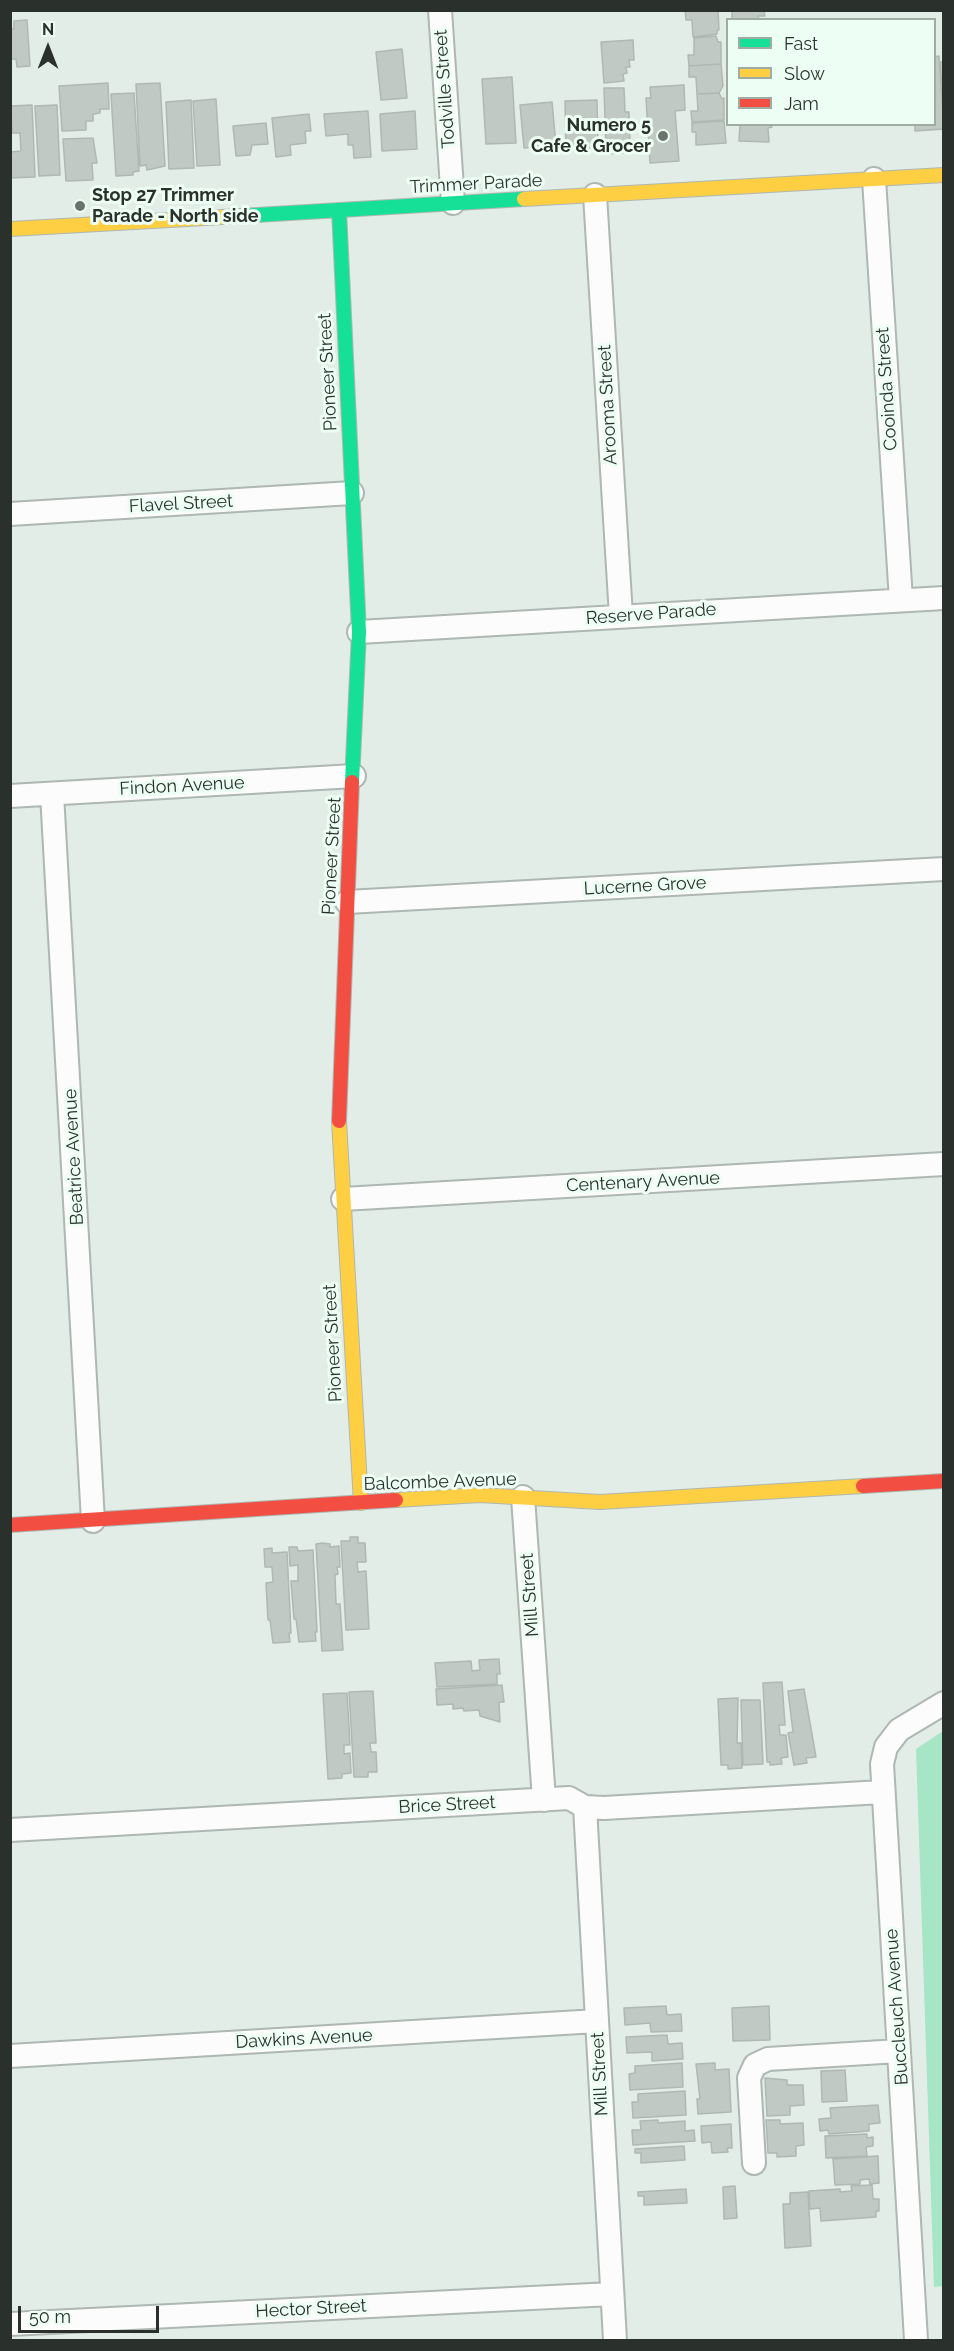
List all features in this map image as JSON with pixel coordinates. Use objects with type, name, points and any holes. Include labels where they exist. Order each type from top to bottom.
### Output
[{"type":"street","name":"Todville Street","points":[[440,10],[453,203]]},
{"type":"street","name":"Trimmer Parade","points":[[10,230],[944,175]]},
{"type":"street","name":"Cooinda Street","points":[[874,179],[901,600]]},
{"type":"street","name":"Arooma Street","points":[[595,195],[621,616]]},
{"type":"street","name":"Pioneer Street","points":[[339,210],[359,632],[338,1110],[361,1503]]},
{"type":"street","name":"Flavel Street","points":[[10,514],[352,493]]},
{"type":"street","name":"Reserve Parade","points":[[359,632],[944,598]]},
{"type":"street","name":"Findon Avenue","points":[[10,796],[354,776]]},
{"type":"street","name":"Beatrice Avenue","points":[[52,794],[93,1521]]},
{"type":"street","name":"Lucerne Grove","points":[[347,902],[944,869]]},
{"type":"street","name":"Centenary Avenue","points":[[343,1199],[944,1164]]},
{"type":"street","name":"Balcombe Avenue","points":[[10,1525],[480,1495],[600,1502],[944,1481]]},
{"type":"street","name":"Mill Street","points":[[523,1497],[544,1800]]},
{"type":"street","name":"Buccleuch Avenue","points":[[916,2340],[882,1764],[886,1747],[899,1730],[944,1703]]},
{"type":"street","name":"Brice Street","points":[[10,1830],[569,1798],[585,1807],[603,1808],[882,1792]]},
{"type":"street","name":"Mill Street","points":[[585,1807],[615,2340]]},
{"type":"street","name":"Dawkins Avenue","points":[[10,2056],[597,2021]]},
{"type":"street","points":[[754,2163],[749,2078],[755,2065],[768,2059],[899,2051]]},
{"type":"street","name":"Hector Street","points":[[10,2324],[612,2294]]},
{"type":"green space","points":[[943,1731],[944,2286],[934,2287],[916,1749]]},
{"type":"building","points":[[685,10],[718,10],[719,30],[717,34],[693,37],[692,20],[686,20]]},
{"type":"building","points":[[732,10],[764,10],[765,16],[758,16],[758,18],[732,18]]},
{"type":"building","points":[[27,20],[30,66],[17,67],[16,59],[10,59],[10,29],[14,29],[14,21]]},
{"type":"building","points":[[716,36],[718,42],[721,42],[721,64],[689,66],[688,55],[694,55],[694,38]]},
{"type":"building","points":[[633,40],[634,60],[629,60],[630,67],[626,67],[627,73],[623,74],[624,81],[604,83],[601,42]]},
{"type":"building","points":[[402,49],[407,98],[381,100],[376,52]]},
{"type":"building","points":[[939,56],[944,129],[915,131],[915,126],[936,126],[936,57]]},
{"type":"building","points":[[940,62],[944,62],[944,115]]},
{"type":"building","points":[[721,64],[723,86],[719,93],[697,94],[696,77],[689,77],[689,66]]},
{"type":"building","points":[[512,77],[516,143],[486,144],[482,79]]},
{"type":"building","points":[[108,83],[109,109],[100,109],[100,113],[93,114],[93,121],[86,121],[86,130],[62,131],[59,86]]},
{"type":"building","points":[[160,83],[165,166],[147,170],[146,165],[140,166],[136,84]]},
{"type":"building","name":"Numero 5 Cafe & Grocer","points":[[684,85],[685,110],[675,111],[679,161],[650,163],[646,98],[651,98],[650,87]]},
{"type":"building","points":[[604,88],[624,88],[625,112],[629,112],[630,143],[625,143],[623,153],[606,154]]},
{"type":"building","points":[[134,93],[139,171],[133,172],[133,175],[116,176],[111,94]]},
{"type":"building","points":[[719,93],[722,99],[724,98],[724,120],[692,122],[691,111],[698,111],[697,94]]},
{"type":"building","points":[[216,99],[220,165],[197,166],[193,101]]},
{"type":"building","points":[[191,100],[194,168],[169,169],[166,102]]},
{"type":"building","points":[[597,100],[598,148],[566,148],[565,101]]},
{"type":"building","points":[[552,102],[556,145],[524,148],[520,105]]},
{"type":"building","points":[[32,105],[35,177],[10,178],[10,152],[21,151],[20,133],[12,133],[10,106]]},
{"type":"building","points":[[57,105],[60,175],[39,176],[35,106]]},
{"type":"building","points":[[368,111],[371,157],[354,158],[353,145],[348,145],[348,134],[326,136],[324,114]]},
{"type":"building","points":[[415,111],[417,149],[382,151],[380,114]]},
{"type":"building","points":[[309,114],[311,131],[305,131],[306,143],[290,145],[291,155],[276,157],[272,118]]},
{"type":"building","points":[[724,121],[726,143],[696,145],[696,132],[692,132],[692,123]]},
{"type":"building","points":[[266,123],[268,144],[252,145],[250,155],[236,156],[233,126]]},
{"type":"building","points":[[740,126],[772,126],[768,128],[769,142],[739,141]]},
{"type":"building","points":[[93,138],[97,163],[92,163],[93,180],[66,181],[63,139]]},
{"type":"building","points":[[350,1537],[358,1537],[358,1543],[365,1543],[366,1562],[357,1562],[358,1572],[366,1571],[369,1629],[346,1630],[341,1541],[350,1541]]},
{"type":"building","points":[[316,1544],[330,1544],[330,1547],[339,1546],[340,1567],[337,1567],[338,1574],[335,1575],[336,1604],[340,1604],[343,1650],[322,1651]]},
{"type":"building","points":[[289,1547],[297,1547],[298,1551],[313,1550],[316,1641],[299,1642],[296,1619],[294,1619],[291,1581],[298,1581],[298,1565],[290,1566]]},
{"type":"building","points":[[272,1548],[272,1553],[287,1552],[290,1642],[273,1643],[270,1620],[268,1620],[266,1583],[273,1582],[272,1567],[265,1567],[264,1549]]},
{"type":"building","points":[[499,1659],[500,1674],[497,1674],[497,1684],[437,1687],[435,1663],[471,1661],[472,1671],[480,1670],[479,1660]]},
{"type":"building","points":[[782,1682],[785,1725],[779,1725],[780,1735],[786,1735],[788,1757],[781,1758],[782,1764],[770,1765],[770,1762],[767,1762],[763,1683]]},
{"type":"building","points":[[502,1685],[504,1702],[499,1702],[500,1722],[480,1716],[479,1710],[453,1709],[453,1704],[437,1705],[436,1689]]},
{"type":"building","points":[[804,1689],[816,1757],[806,1758],[807,1763],[794,1765],[788,1733],[793,1732],[788,1691]]},
{"type":"building","points":[[373,1691],[376,1743],[370,1743],[371,1752],[376,1752],[377,1772],[368,1772],[368,1777],[354,1777],[349,1692]]},
{"type":"building","points":[[347,1693],[350,1745],[344,1745],[344,1754],[350,1753],[351,1773],[342,1774],[342,1778],[328,1779],[323,1694]]},
{"type":"building","points":[[738,1698],[737,1743],[741,1743],[742,1768],[728,1769],[728,1765],[721,1765],[718,1699]]},
{"type":"building","points":[[741,1700],[760,1700],[763,1764],[743,1765]]},
{"type":"building","points":[[666,2006],[667,2015],[681,2014],[682,2031],[651,2032],[650,2023],[625,2025],[624,2008]]},
{"type":"building","points":[[769,2006],[770,2040],[733,2041],[732,2008]]},
{"type":"building","points":[[667,2035],[668,2044],[682,2043],[683,2059],[652,2061],[652,2052],[627,2053],[626,2037]]},
{"type":"building","points":[[682,2063],[683,2087],[630,2090],[629,2074],[635,2073],[635,2066]]},
{"type":"building","points":[[715,2063],[715,2070],[729,2069],[731,2112],[698,2114],[697,2099],[700,2099],[696,2064]]},
{"type":"building","points":[[845,2070],[847,2101],[822,2102],[821,2071]]},
{"type":"building","points":[[765,2078],[787,2080],[787,2085],[803,2085],[804,2105],[790,2106],[790,2115],[767,2116]]},
{"type":"building","points":[[685,2091],[686,2115],[633,2118],[632,2102],[638,2102],[638,2094]]},
{"type":"building","points":[[878,2105],[880,2123],[869,2124],[869,2131],[829,2134],[828,2130],[820,2131],[819,2119],[831,2118],[830,2108]]},
{"type":"building","points":[[658,2120],[658,2123],[685,2121],[685,2131],[694,2130],[695,2141],[633,2145],[632,2130],[641,2130],[640,2121]]},
{"type":"building","points":[[766,2120],[780,2120],[780,2124],[803,2123],[804,2145],[796,2146],[796,2156],[777,2157],[777,2153],[768,2153]]},
{"type":"building","points":[[731,2124],[732,2148],[727,2148],[728,2152],[712,2153],[711,2142],[702,2143],[701,2126]]},
{"type":"building","points":[[867,2134],[867,2138],[873,2137],[873,2146],[866,2147],[867,2156],[826,2158],[825,2136]]},
{"type":"building","points":[[684,2146],[685,2160],[641,2163],[641,2153],[635,2153],[635,2149]]},
{"type":"building","points":[[878,2156],[879,2183],[870,2184],[869,2179],[860,2180],[860,2184],[835,2185],[833,2159]]},
{"type":"building","points":[[872,2185],[873,2199],[879,2199],[879,2211],[876,2211],[876,2217],[821,2221],[820,2208],[810,2209],[809,2191],[840,2189],[840,2192],[852,2191],[851,2186]]},
{"type":"building","points":[[735,2186],[737,2218],[724,2219],[723,2187]]},
{"type":"building","points":[[686,2189],[687,2203],[644,2205],[644,2196],[638,2196],[638,2192]]},
{"type":"building","points":[[808,2192],[811,2246],[785,2248],[783,2204],[790,2204],[790,2193]]},
{"type":"traffic: fast","points":[[240,216],[524,199]]},
{"type":"traffic: fast","points":[[339,210],[359,632],[352,782]]},
{"type":"traffic: slow","points":[[524,199],[944,175]]},
{"type":"traffic: slow","points":[[10,229],[240,216]]},
{"type":"traffic: slow","points":[[339,1121],[361,1503]]},
{"type":"traffic: slow","points":[[396,1500],[480,1495],[600,1502],[863,1486]]},
{"type":"traffic: jam","points":[[339,1121],[352,782]]},
{"type":"traffic: jam","points":[[863,1486],[944,1481]]},
{"type":"traffic: jam","points":[[10,1525],[396,1500]]},
{"type":"place","name":"Numero 5 Cafe & Grocer","points":[[663,136]]},
{"type":"place","name":"Stop 27 Trimmer Parade - North side","points":[[80,206]]}]
